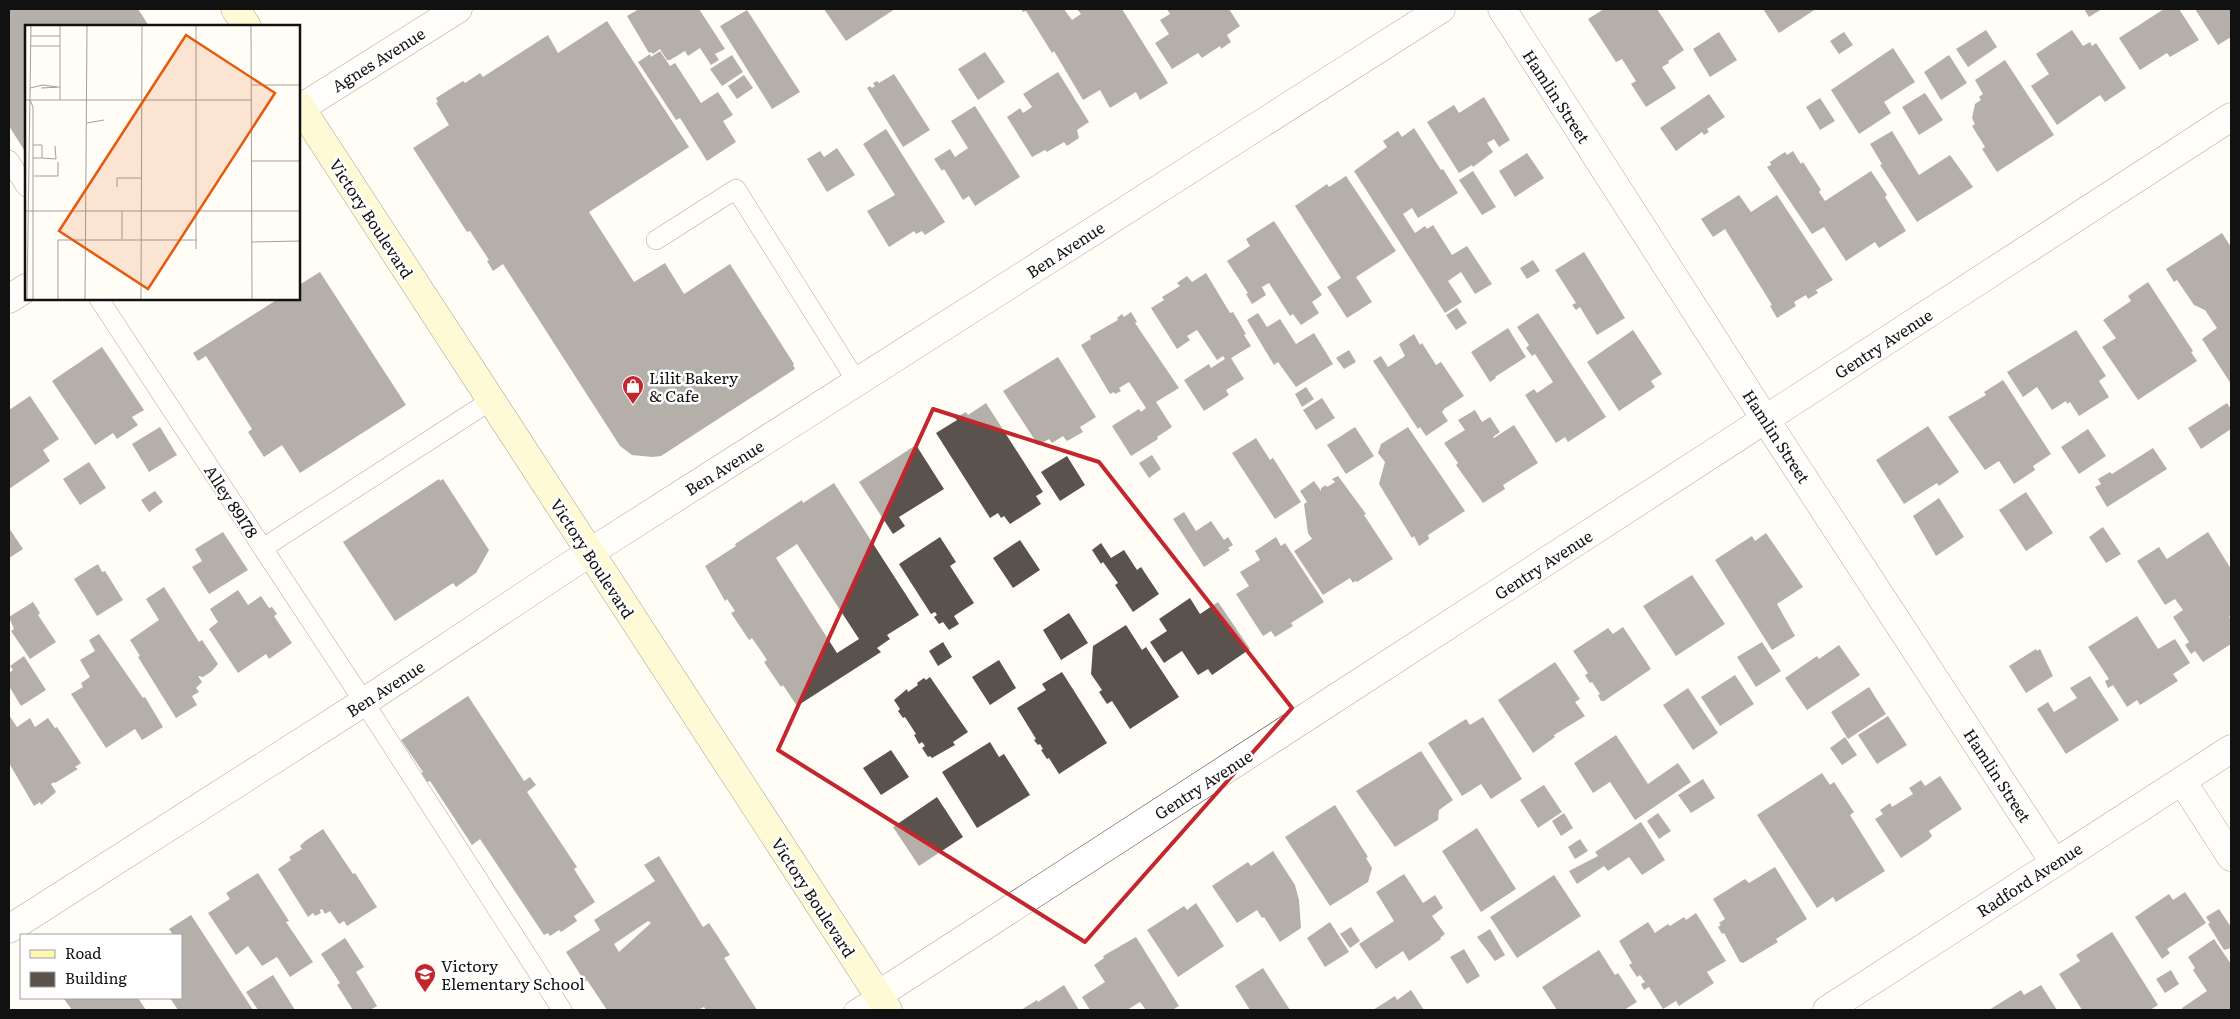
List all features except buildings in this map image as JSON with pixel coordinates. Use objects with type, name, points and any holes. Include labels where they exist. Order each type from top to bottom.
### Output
[{"type":"main road","points":[[235,9],[246,25]]},
{"type":"main road","name":"Victory Boulevard","points":[[300,109],[883,1003]]},
{"type":"street","name":"Agnes Avenue","points":[[300,106],[458,9]]},
{"type":"street","name":"Ben Avenue","points":[[9,929],[364,702],[589,553],[1441,9]]},
{"type":"street","name":"Hamlin Street","points":[[1502,9],[2054,862]]},
{"type":"street","name":"Gentry Avenue","points":[[883,1003],[1766,419],[2231,117]]},
{"type":"street","points":[[9,299],[25,289]]},
{"type":"street","name":"Radford Avenue","points":[[1827,1010],[2231,749]]},
{"type":"street","points":[[2182,781],[2231,857]]},
{"type":"lane","points":[[9,160],[25,185]]},
{"type":"lane","points":[[656,240],[736,190],[858,382]]},
{"type":"lane","name":"Alley 89178","points":[[100,300],[364,702],[562,1010]]},
{"type":"lane","points":[[263,548],[490,401]]},
{"type":"lane","name":"Gentry Avenue","points":[[854,1010],[883,1003]]},
{"type":"highlighted area","points":[[933,409],[1099,462],[1292,708],[1085,942],[778,750]]},
{"type":"place","name":"Lilit Bakery & Cafe","points":[[633,405]]},
{"type":"place","name":"Victory Elementary School","points":[[425,993]]}]
